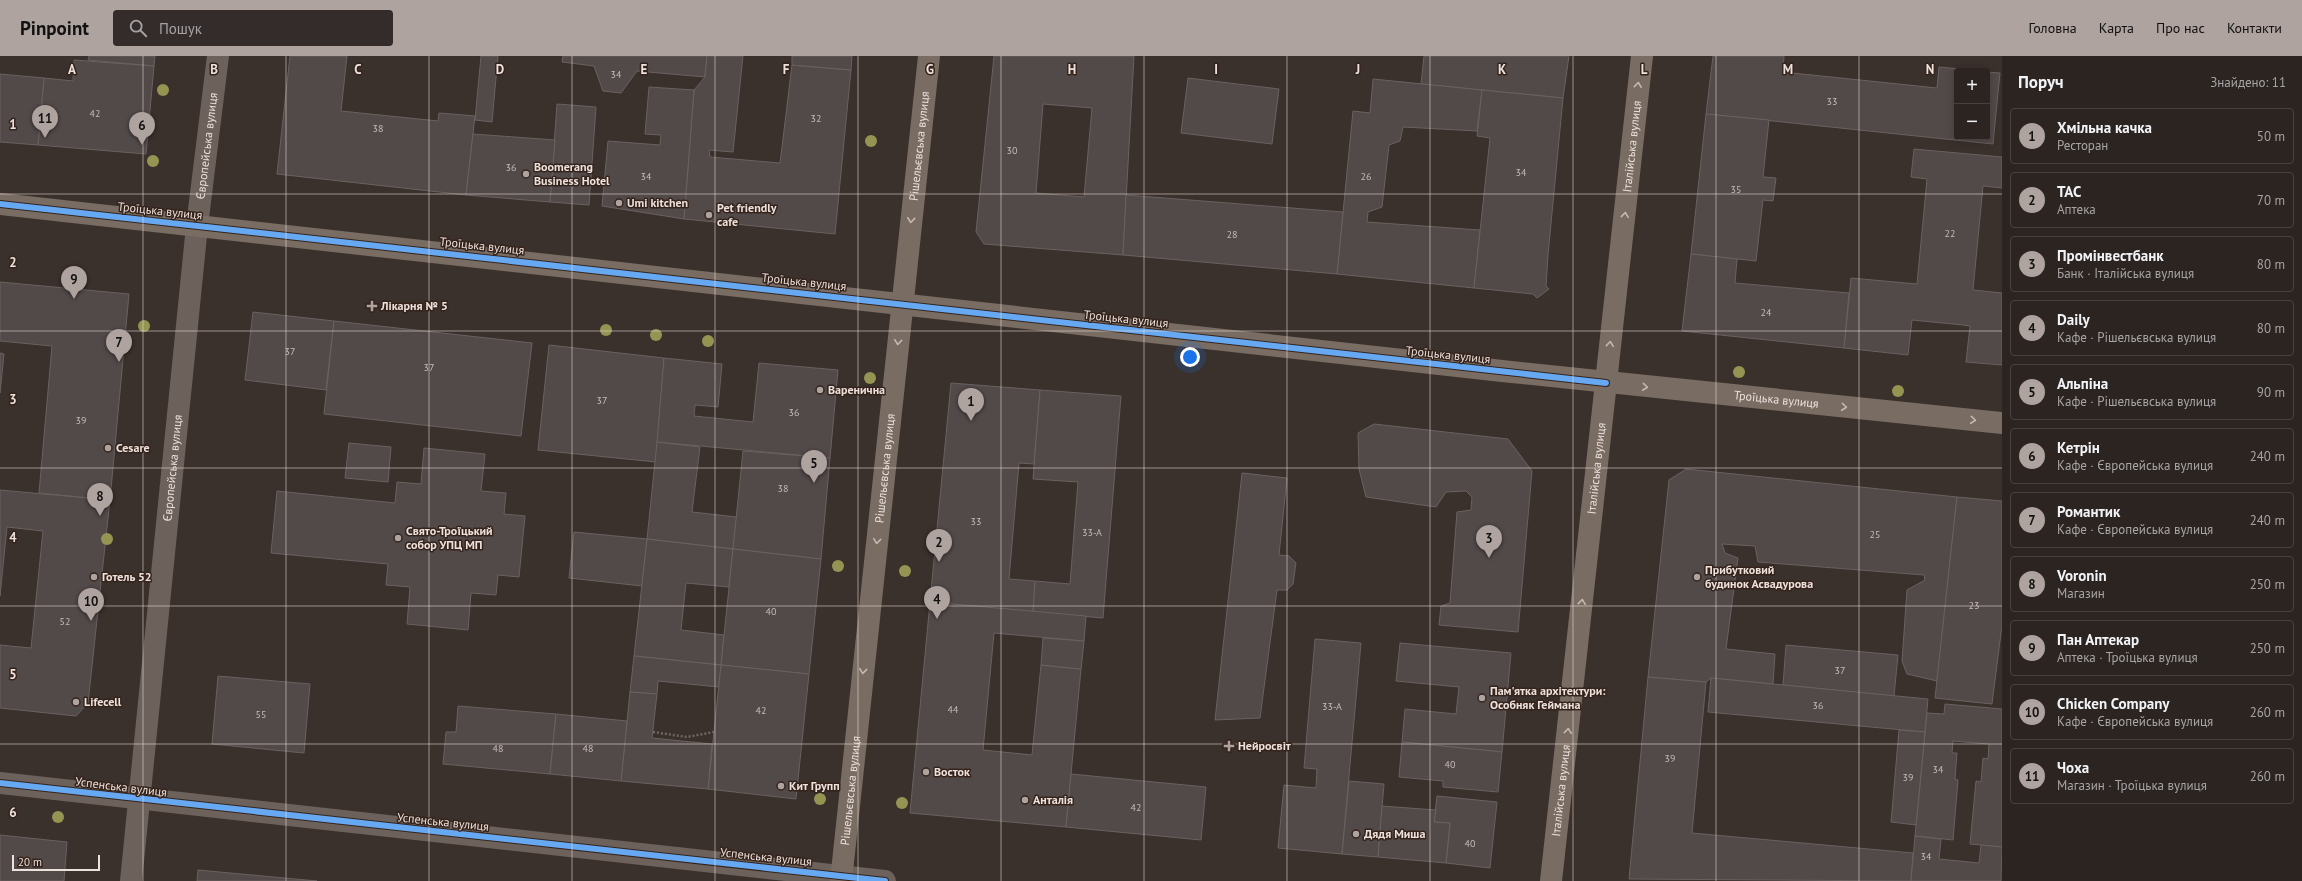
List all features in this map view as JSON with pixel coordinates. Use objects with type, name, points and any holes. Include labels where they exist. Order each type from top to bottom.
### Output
[{"type":"main road","name":"Рішельєвська вулиця","points":[[841,879],[929,56]]},
{"type":"main road","name":"Італійська вулиця","points":[[1551,881],[1642,56]]},
{"type":"main road","name":"Троїцька вулиця","points":[[0,204],[1606,383],[2002,423]]},
{"type":"street","name":"Європейська вулиця","points":[[131,881],[197,226],[218,56]]},
{"type":"street","name":"Успенська вулиця","points":[[0,783],[841,879],[885,881]]},
{"type":"path","points":[[653,732],[687,737],[714,732]]},
{"type":"building","points":[[89,56],[155,56],[154,66],[88,60]]},
{"type":"building","points":[[290,56],[347,56],[341,111],[438,121],[439,113],[475,116],[466,195],[277,174]]},
{"type":"building","points":[[481,56],[498,56],[492,122],[475,120]]},
{"type":"building","points":[[563,56],[707,56],[705,77],[637,71],[621,93],[603,91],[594,66],[562,62]]},
{"type":"building","points":[[707,56],[743,56],[733,152],[709,150],[710,157],[780,163],[792,65],[851,70],[835,234],[684,219],[694,90],[705,77]]},
{"type":"building","points":[[792,56],[852,56],[851,70],[792,65]]},
{"type":"building","points":[[994,56],[1134,56],[1123,255],[984,244],[976,232]],"holes":[[[1043,104],[1092,108],[1084,197],[1036,193]]]},
{"type":"building","points":[[1424,56],[1569,56],[1563,98],[1421,84]]},
{"type":"building","points":[[1713,56],[1784,56],[1783,72],[1937,88],[1939,67],[1954,68],[1954,140],[1706,114]]},
{"type":"building","points":[[74,60],[154,66],[146,154],[38,145],[44,78],[73,81]]},
{"type":"building","points":[[1990,72],[2000,73],[1993,144],[1955,140],[1990,140]]},
{"type":"building","points":[[0,74],[44,78],[38,145],[0,142]]},
{"type":"building","points":[[1188,78],[1279,89],[1272,144],[1181,133]]},
{"type":"building","points":[[1373,79],[1482,90],[1477,131],[1403,127],[1400,141],[1389,145],[1382,207],[1368,212],[1367,222],[1480,230],[1474,288],[1337,274],[1353,111],[1370,113]]},
{"type":"building","points":[[649,87],[694,90],[684,219],[602,206],[608,141],[660,145],[661,135],[645,134]]},
{"type":"building","points":[[1482,90],[1563,98],[1548,255],[1546,286],[1549,289],[1537,298],[1533,294],[1474,288],[1490,138],[1477,136]]},
{"type":"building","points":[[557,104],[596,107],[589,205],[550,202]]},
{"type":"building","points":[[1706,114],[1769,120],[1763,177],[1776,178],[1773,201],[1763,200],[1756,261],[1691,254]]},
{"type":"building","points":[[473,134],[555,140],[550,202],[466,195]]},
{"type":"building","points":[[1914,149],[2002,157],[2002,188],[1983,186],[1973,290],[2002,293],[2002,365],[1966,362],[1970,326],[1963,325],[1912,320],[1908,355],[1844,348],[1851,278],[1917,284],[1927,179],[1911,177]]},
{"type":"building","points":[[1126,195],[1343,212],[1337,274],[1123,255]]},
{"type":"building","points":[[1691,254],[1737,259],[1735,283],[1849,293],[1844,348],[1682,331]]},
{"type":"building","points":[[0,282],[129,294],[110,500],[39,493],[52,346],[0,341]]},
{"type":"building","points":[[253,312],[334,321],[326,390],[245,380]]},
{"type":"building","points":[[334,321],[532,343],[521,436],[324,414]]},
{"type":"building","points":[[549,345],[664,358],[656,462],[538,450]]},
{"type":"building","points":[[0,353],[4,354],[0,393]]},
{"type":"building","points":[[664,358],[722,364],[718,407],[695,405],[694,416],[753,422],[759,363],[838,370],[830,458],[657,442]]},
{"type":"building","points":[[951,383],[1040,390],[1034,464],[1019,463],[1009,579],[1035,581],[1033,612],[930,602]]},
{"type":"building","points":[[1040,390],[1121,396],[1103,618],[1033,612],[1035,581],[1070,584],[1078,482],[1033,479]]},
{"type":"building","points":[[1374,424],[1508,439],[1532,471],[1518,632],[1439,625],[1441,606],[1450,603],[1457,512],[1471,510],[1472,497],[1466,491],[1446,492],[1436,507],[1366,497],[1359,469],[1358,433]]},
{"type":"building","points":[[657,442],[700,447],[692,512],[737,517],[733,549],[647,539]]},
{"type":"building","points":[[349,443],[391,447],[388,482],[345,478]]},
{"type":"building","name":"Свято-Троїцький собор УПЦ МП","points":[[424,448],[485,454],[481,491],[506,493],[504,514],[525,516],[519,577],[498,575],[496,595],[471,593],[468,630],[407,624],[410,587],[386,585],[388,564],[271,553],[277,491],[395,503],[397,482],[421,484]]},
{"type":"building","points":[[743,451],[830,458],[821,559],[733,549]]},
{"type":"building","name":"Прибутковий будинок Асвадурова","points":[[1686,469],[1957,497],[1937,681],[1907,674],[1902,661],[1907,590],[1925,580],[1924,575],[1758,562],[1755,546],[1722,544],[1725,553],[1738,558],[1726,649],[1775,654],[1773,684],[1711,678],[1706,682],[1648,677],[1669,480]]},
{"type":"building","points":[[1242,473],[1287,478],[1279,555],[1289,556],[1296,563],[1293,584],[1287,590],[1277,590],[1260,718],[1215,720]]},
{"type":"building","points":[[0,490],[110,500],[88,703],[76,716],[0,708],[0,645],[31,648],[43,531],[7,527],[0,596]]},
{"type":"building","points":[[1957,497],[2002,501],[2002,625],[1992,704],[1935,698]]},
{"type":"building","points":[[574,532],[647,539],[642,586],[569,578]]},
{"type":"building","points":[[647,539],[733,549],[729,587],[686,583],[681,630],[724,635],[721,665],[634,656]]},
{"type":"building","points":[[733,549],[821,559],[809,674],[721,665]]},
{"type":"building","points":[[930,602],[1086,616],[1084,641],[994,633],[983,750],[1032,755],[1041,665],[1081,669],[1066,827],[910,813]]},
{"type":"building","points":[[1043,638],[1084,641],[1081,669],[1041,665]]},
{"type":"building","points":[[1315,639],[1361,643],[1342,854],[1278,848],[1284,785],[1316,788],[1317,769],[1304,768]]},
{"type":"building","name":"Пам'ятка архітектури: Особняк Геймана","points":[[1400,643],[1511,653],[1502,752],[1402,742],[1405,709],[1456,714],[1459,687],[1396,681]]},
{"type":"building","points":[[1786,645],[1898,655],[1894,696],[1783,685]]},
{"type":"building","points":[[634,656],[721,665],[719,687],[658,681],[657,694],[630,692]]},
{"type":"building","points":[[721,665],[809,674],[796,799],[708,789]]},
{"type":"building","points":[[218,676],[310,684],[304,753],[212,744]]},
{"type":"building","points":[[1648,677],[1706,682],[1692,833],[1913,853],[1911,881],[1629,879]]},
{"type":"building","points":[[1711,678],[1928,699],[1925,732],[1708,712]]},
{"type":"building","points":[[630,692],[657,694],[652,738],[712,744],[708,789],[621,781]]},
{"type":"building","points":[[1945,704],[2002,709],[2002,847],[1970,844],[1976,781],[1981,782],[1983,758],[1988,759],[1989,744],[1953,741],[1952,753],[1957,753],[1955,779],[1958,780],[1953,840],[1915,836],[1927,713],[1944,714]]},
{"type":"building","points":[[458,706],[556,714],[550,774],[443,764],[446,732],[456,732]]},
{"type":"building","points":[[556,714],[627,721],[621,781],[550,774]]},
{"type":"building","points":[[1899,730],[1925,732],[1916,825],[1891,822]]},
{"type":"building","points":[[1402,742],[1502,752],[1498,792],[1443,787],[1443,781],[1399,777]]},
{"type":"building","points":[[1071,774],[1206,787],[1201,840],[1066,827]]},
{"type":"building","points":[[1349,781],[1384,784],[1378,857],[1342,854]]},
{"type":"building","points":[[1437,796],[1497,802],[1490,868],[1446,863],[1450,823],[1434,822]]},
{"type":"building","points":[[1382,806],[1436,810],[1434,822],[1450,823],[1446,863],[1378,857]]},
{"type":"building","points":[[0,835],[67,842],[64,881],[0,881]]},
{"type":"building","points":[[1915,836],[1941,839],[1939,859],[1979,863],[1981,845],[2002,847],[2001,881],[1911,881]]},
{"type":"building","points":[[198,870],[317,881],[197,881]]},
{"type":"cycle path","points":[[0,204],[1606,383]]},
{"type":"cycle path","points":[[0,783],[885,881]]},
{"type":"place","name":"Чоха","points":[[45,138]]},
{"type":"place","name":"Кетрін","points":[[142,145]]},
{"type":"place","name":"Boomerang Business Hotel","points":[[526,174]]},
{"type":"place","name":"Umi kitchen","points":[[619,203]]},
{"type":"place","name":"Pet friendly cafe","points":[[709,215]]},
{"type":"place","name":"Пан Аптекар","points":[[74,299]]},
{"type":"place","name":"Лікарня № 5","points":[[372,306]]},
{"type":"place","name":"Романтик","points":[[119,362]]},
{"type":"place","name":"Варенична","points":[[820,390]]},
{"type":"place","name":"Хмільна качка","points":[[971,421]]},
{"type":"place","name":"Cesare","points":[[108,448]]},
{"type":"place","name":"Альпіна","points":[[814,483]]},
{"type":"place","name":"Voronin","points":[[100,516]]},
{"type":"place","name":"Свято-Троїцький собор УПЦ МП","points":[[398,538]]},
{"type":"place","name":"Промінвестбанк","points":[[1489,558]]},
{"type":"place","name":"ТАС","points":[[939,562]]},
{"type":"place","name":"Готель 52","points":[[94,577]]},
{"type":"place","name":"Прибутковий будинок Асвадурова","points":[[1697,577]]},
{"type":"place","name":"Daily","points":[[937,619]]},
{"type":"place","name":"Chicken Company","points":[[91,621]]},
{"type":"place","name":"Пам'ятка архітектури: Особняк Геймана","points":[[1482,698]]},
{"type":"place","name":"Lifecell","points":[[76,702]]},
{"type":"place","name":"Нейросвіт","points":[[1229,746]]},
{"type":"place","name":"Восток","points":[[926,772]]},
{"type":"place","name":"Кит Групп","points":[[781,786]]},
{"type":"place","name":"Анталія","points":[[1025,800]]},
{"type":"place","name":"Дядя Миша","points":[[1356,834]]}]
